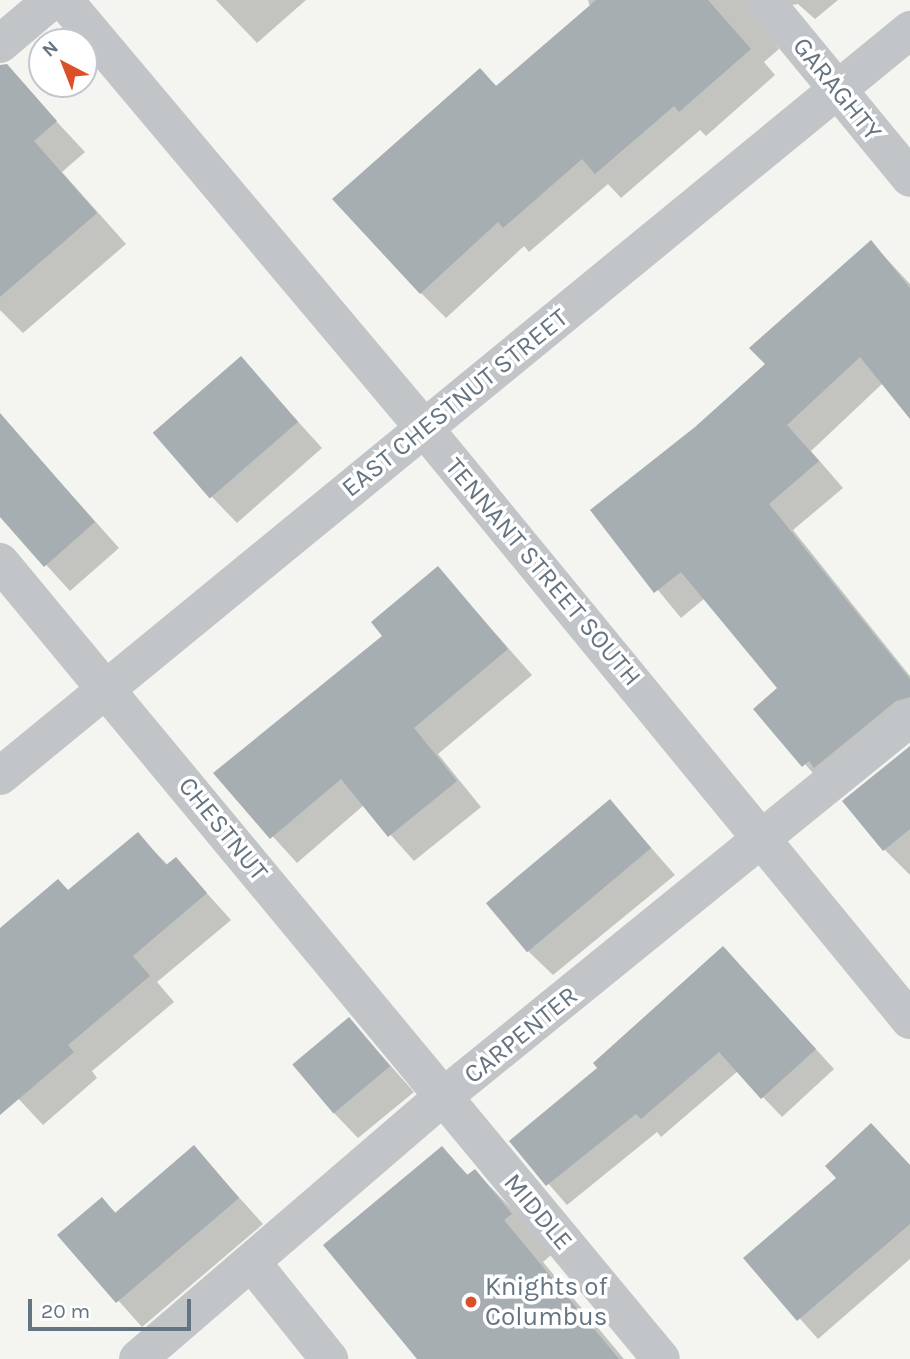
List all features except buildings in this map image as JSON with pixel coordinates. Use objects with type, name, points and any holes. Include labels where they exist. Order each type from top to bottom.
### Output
[{"type":"street","points":[[0,44],[52,0]]},
{"type":"street","name":"TENNANT STREET SOUTH","points":[[64,0],[424,428],[910,1020]]},
{"type":"street","name":"GARAGHTY","points":[[764,0],[910,178]]},
{"type":"street","name":"EAST CHESTNUT STREET","points":[[0,776],[910,30]]},
{"type":"street","name":"CHESTNUT","points":[[0,562],[443,1097]]},
{"type":"street","name":"CARPENTER","points":[[138,1359],[253,1264],[443,1097],[764,840],[910,718]]},
{"type":"street","name":"MIDDLE","points":[[443,1097],[661,1359]]},
{"type":"street","points":[[253,1264],[329,1359]]},
{"type":"place","name":"Knights of Columbus","points":[[471,1302]]}]
